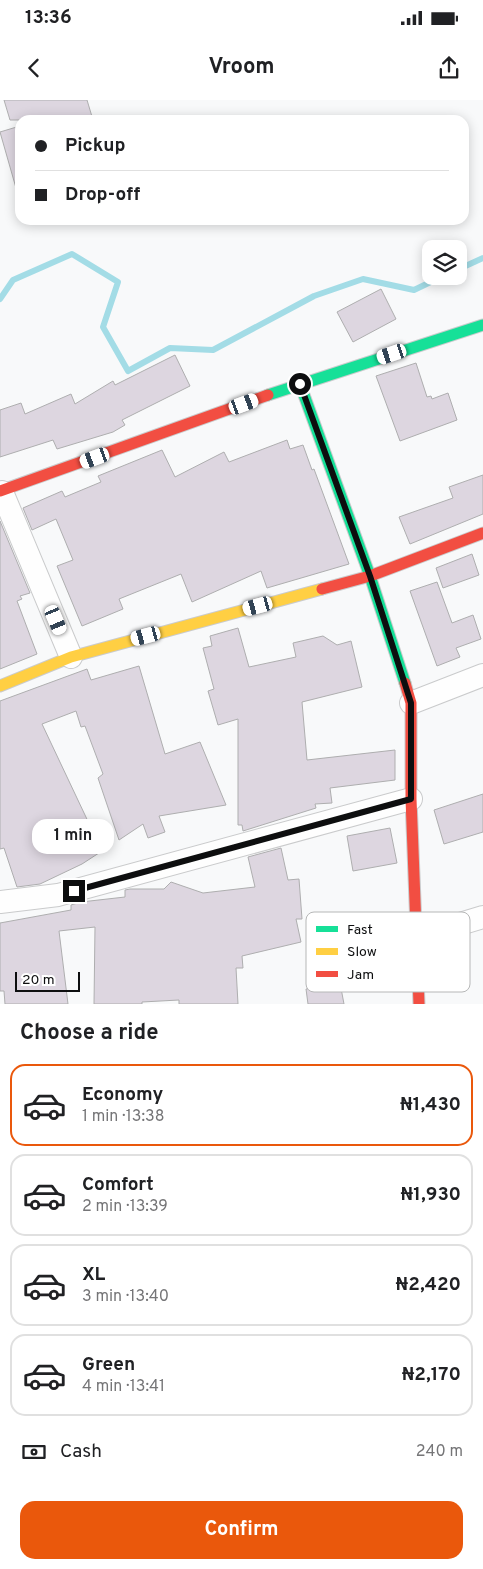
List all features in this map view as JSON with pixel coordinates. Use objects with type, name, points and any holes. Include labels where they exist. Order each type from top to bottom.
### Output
[{"type":"street","points":[[71,657],[1,491],[300,384],[483,325]]},
{"type":"street","points":[[300,384],[370,576],[411,703],[411,799],[416,912]]},
{"type":"street","points":[[0,686],[71,657],[370,576],[483,534]]},
{"type":"street","points":[[411,703],[483,675]]},
{"type":"street","points":[[0,902],[58,895],[411,799]]},
{"type":"street","points":[[470,921],[483,917]]},
{"type":"building","points":[[4,100],[87,100],[92,115],[15,115],[15,120],[10,120]]},
{"type":"building","points":[[15,128],[15,184],[0,132]]},
{"type":"building","points":[[381,289],[396,319],[353,342],[337,312]]},
{"type":"building","points":[[175,355],[190,386],[122,420],[125,425],[113,432],[57,449],[53,440],[0,457],[0,410],[21,403],[25,414],[71,394],[75,404],[113,381],[115,385]]},
{"type":"building","points":[[416,363],[427,397],[431,396],[432,399],[448,393],[457,420],[400,441],[376,376]]},
{"type":"building","points":[[287,440],[290,449],[303,445],[312,470],[314,469],[349,564],[267,588],[261,571],[192,602],[181,574],[119,599],[123,609],[82,626],[57,566],[73,560],[56,519],[32,530],[23,508],[62,491],[65,497],[101,482],[98,476],[162,450],[175,477],[224,452],[229,462]]},
{"type":"building","points":[[483,475],[483,514],[410,544],[399,517],[453,498],[449,487]]},
{"type":"building","points":[[0,521],[30,593],[20,596],[22,599],[17,601],[37,654],[0,669]]},
{"type":"building","points":[[472,554],[479,575],[443,588],[436,568]]},
{"type":"building","points":[[437,582],[452,623],[473,615],[481,639],[456,648],[460,657],[437,666],[410,591]]},
{"type":"building","points":[[238,628],[249,667],[296,657],[293,643],[323,636],[337,645],[351,641],[362,687],[302,702],[307,760],[395,750],[395,780],[330,788],[332,803],[315,804],[316,808],[243,831],[242,825],[238,825],[238,719],[218,725],[208,691],[214,689],[203,648],[212,646],[210,636]]},
{"type":"building","points":[[139,666],[165,754],[200,742],[226,805],[159,816],[165,832],[148,838],[143,824],[119,840],[98,778],[103,774],[85,726],[81,727],[76,711],[42,724],[102,851],[82,864],[40,884],[17,887],[4,848],[0,849],[0,701],[87,669],[91,680]]},
{"type":"building","points":[[483,794],[483,832],[444,844],[434,810]]},
{"type":"building","points":[[390,828],[397,863],[353,871],[347,836]]},
{"type":"building","points":[[281,848],[288,880],[299,879],[302,919],[296,919],[301,942],[242,956],[243,968],[236,968],[238,1004],[179,1004],[179,1000],[142,1002],[142,1004],[94,1004],[95,927],[59,931],[68,1004],[5,1004],[4,991],[0,991],[0,923],[71,910],[71,905],[81,902],[125,897],[125,890],[164,889],[171,882],[203,893],[255,887],[248,857]]},
{"type":"building","points":[[306,992],[342,992],[344,1004],[308,1004]]},
{"type":"waterway","points":[[0,299],[13,280],[72,254],[118,282],[103,327],[128,371],[170,348],[213,350],[314,296],[363,279],[414,290],[424,285]]},
{"type":"waterway","points":[[467,265],[483,258]]},
{"type":"traffic: fast","points":[[268,395],[483,325]]},
{"type":"traffic: fast","points":[[300,384],[370,576],[405,683]]},
{"type":"traffic: slow","points":[[0,686],[71,657],[322,589]]},
{"type":"traffic: jam","points":[[0,491],[268,395]]},
{"type":"traffic: jam","points":[[322,589],[370,576],[483,533]]},
{"type":"traffic: jam","points":[[405,683],[411,703],[411,799],[415,912]]},
{"type":"traffic: jam","points":[[419,992],[419,1004]]},
{"type":"route","points":[[74,891],[411,799],[411,703],[370,576],[300,384]]}]
